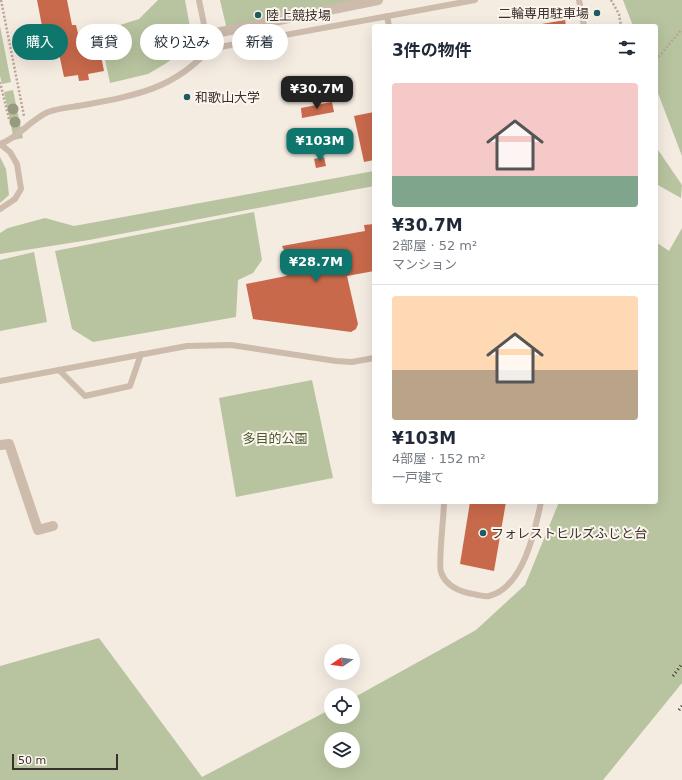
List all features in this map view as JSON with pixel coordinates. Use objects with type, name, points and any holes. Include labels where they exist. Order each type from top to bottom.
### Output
[{"type":"street","points":[[224,31],[378,0]]},
{"type":"street","points":[[0,446],[9,444],[38,530],[53,526]]},
{"type":"lane","points":[[199,0],[204,24]]},
{"type":"lane","points":[[224,46],[475,0]]},
{"type":"lane","points":[[579,0],[584,24]]},
{"type":"lane","points":[[387,16],[389,24]]},
{"type":"lane","points":[[0,144],[9,141],[27,125],[49,112],[128,96],[154,89],[187,70],[199,60]]},
{"type":"lane","points":[[0,144],[10,152],[17,164],[21,189],[15,200],[0,209]]},
{"type":"lane","points":[[0,381],[187,346],[230,345],[336,361],[352,362],[372,358]]},
{"type":"lane","points":[[60,370],[85,396],[130,386],[141,354]]},
{"type":"lane","points":[[444,504],[440,570],[445,581],[453,588],[465,592],[488,596],[499,592],[509,585],[525,559],[537,522],[541,504]]},
{"type":"path","points":[[1,0],[24,116]]},
{"type":"path","points":[[611,0],[619,14],[621,24]]},
{"type":"path","points":[[658,58],[682,29]]},
{"type":"path","points":[[0,82],[9,119]]},
{"type":"green space","points":[[158,0],[185,0],[189,24],[140,24],[140,60],[171,60],[148,74],[110,83],[105,60],[132,60],[132,24],[123,24],[139,19]]},
{"type":"green space","name":"陸上競技場","points":[[220,0],[357,0],[253,24],[232,24],[232,29],[227,30]]},
{"type":"green space","points":[[623,0],[682,0],[682,156],[658,93],[658,24],[632,24]]},
{"type":"green space","points":[[0,26],[11,82],[2,84],[0,76]]},
{"type":"green space","points":[[13,90],[23,138],[14,140],[4,92]]},
{"type":"green space","points":[[658,150],[682,185],[681,198],[658,185]]},
{"type":"green space","points":[[0,157],[6,169],[9,195],[0,203]]},
{"type":"green space","points":[[372,171],[372,186],[89,240],[0,254],[0,233],[8,228],[45,218],[74,226]]},
{"type":"green space","points":[[254,212],[262,260],[253,273],[238,280],[236,317],[93,342],[72,329],[55,251]]},
{"type":"green space","points":[[682,228],[682,683],[603,780],[0,780],[0,666],[99,638],[202,777],[324,713],[324,724],[360,724],[360,694],[476,630],[525,585],[558,504],[658,504],[658,243],[669,251]]},
{"type":"green space","points":[[34,252],[47,322],[0,331],[0,260]]},
{"type":"green space","name":"多目的公園","points":[[312,380],[333,478],[236,497],[219,398]]},
{"type":"building","points":[[37,0],[67,0],[72,25],[76,25],[76,60],[102,60],[104,71],[88,74],[89,80],[79,81],[78,75],[64,77],[60,60],[68,60],[68,24],[42,24]]},
{"type":"building","points":[[565,20],[566,24],[542,24]]},
{"type":"building","points":[[332,102],[334,112],[302,118],[301,108]]},
{"type":"building","points":[[372,112],[372,160],[364,162],[354,116]]},
{"type":"building","points":[[324,157],[326,166],[316,168],[314,159]]},
{"type":"building","points":[[372,224],[372,271],[347,276],[358,324],[356,329],[351,332],[253,319],[246,284],[286,276],[293,269],[282,246],[365,231],[364,225]]},
{"type":"building","name":"フォレストヒルズふじと台","points":[[470,504],[506,504],[494,571],[460,564]]},
{"type":"railway","points":[[673,676],[682,664]]},
{"type":"railway","points":[[679,710],[682,706]]},
{"type":"place","name":"二輪専用駐車場","points":[[597,13]]},
{"type":"place","name":"陸上競技場","points":[[258,15]]},
{"type":"place","name":"和歌山大学","points":[[187,97]]},
{"type":"place","name":"フォレストヒルズふじと台","points":[[483,533]]}]
